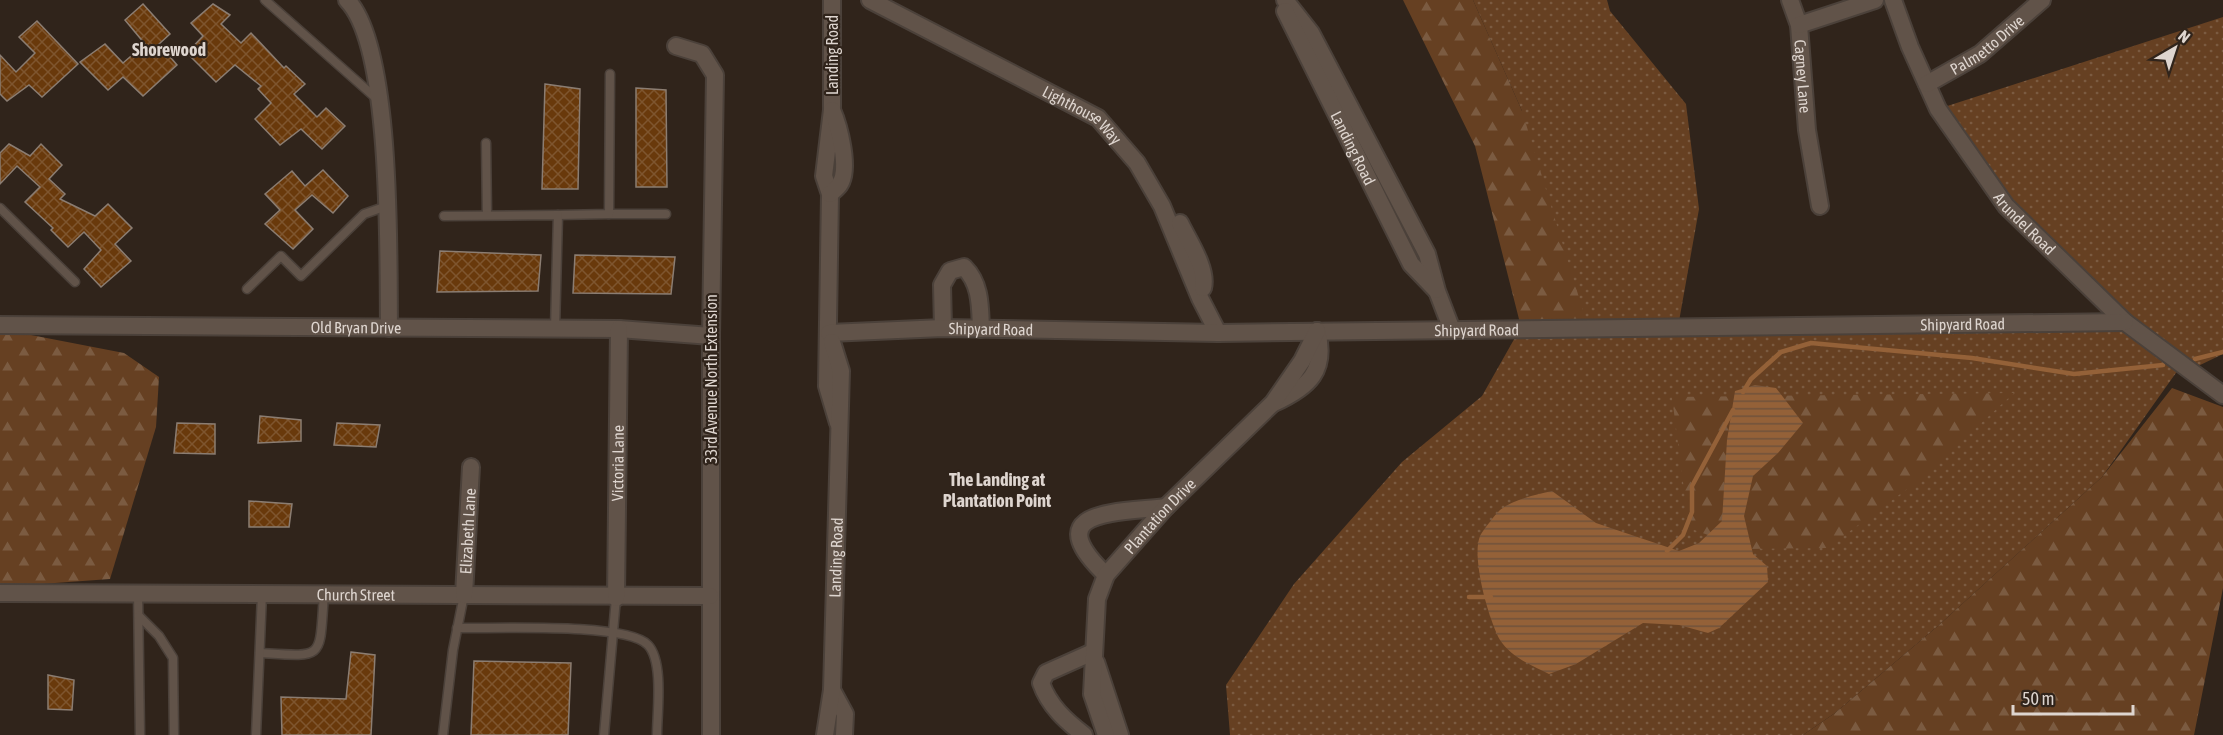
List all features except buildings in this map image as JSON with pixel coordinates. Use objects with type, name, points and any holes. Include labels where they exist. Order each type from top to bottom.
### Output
[{"type":"street","points":[[347,0],[358,11],[374,60],[387,206],[388,328]]},
{"type":"street","name":"Landing Road","points":[[825,735],[832,690],[838,423],[827,386],[830,194],[824,176],[832,110],[832,0]]},
{"type":"street","name":"Lighthouse Way","points":[[870,0],[1098,118],[1137,163],[1162,206],[1200,298],[1218,333]]},
{"type":"street","name":"Lighthouse Way","points":[[888,0],[957,36],[975,54]]},
{"type":"street","name":"Landing Road","points":[[1278,0],[1369,161]]},
{"type":"street","name":"Landing Road","points":[[1285,0],[1311,33],[1369,161],[1411,264],[1437,291],[1452,330]]},
{"type":"street","points":[[1790,0],[1799,25]]},
{"type":"street","name":"Cagney Lane","points":[[1820,206],[1806,130],[1799,25],[1875,0]]},
{"type":"street","name":"Arundel Road","points":[[1893,0],[1910,47],[1938,109],[2006,206],[2125,322],[2223,395]]},
{"type":"street","name":"Palmetto Drive","points":[[1927,84],[1980,54],[2042,0]]},
{"type":"street","name":"33rd Avenue North Extension","points":[[676,46],[702,54],[715,75],[711,336],[711,735]]},
{"type":"street","points":[[943,328],[942,285],[950,271],[964,267],[973,275],[978,290],[981,329]]},
{"type":"street","name":"Shipyard Road","points":[[829,333],[943,328],[1218,333],[2125,322]]},
{"type":"street","name":"Old Bryan Drive","points":[[0,326],[619,329],[711,336]]},
{"type":"street","name":"Victoria Lane","points":[[616,597],[619,329]]},
{"type":"street","name":"Plantation Drive","points":[[1107,735],[1092,694],[1097,599],[1106,575],[1166,507],[1273,403],[1302,361],[1317,331]]},
{"type":"street","name":"Elizabeth Lane","points":[[464,595],[471,467]]},
{"type":"street","points":[[1106,575],[1092,561],[1081,544],[1079,535],[1084,523],[1098,515],[1166,507]]},
{"type":"street","name":"Church Street","points":[[0,593],[710,596]]},
{"type":"street","points":[[1084,735],[1065,720],[1046,696],[1041,683],[1046,673],[1093,652]]},
{"type":"street","name":"Plantation Drive","points":[[1093,652],[1120,735]]},
{"type":"street","name":"Landing Road","points":[[832,690],[845,714],[844,735]]},
{"type":"lane","points":[[265,0],[378,100]]},
{"type":"lane","points":[[609,214],[610,74]]},
{"type":"lane","points":[[486,142],[487,215]]},
{"type":"lane","points":[[247,289],[280,256],[301,276],[364,214],[387,206]]},
{"type":"lane","points":[[0,208],[75,282]]},
{"type":"lane","points":[[444,216],[666,214]]},
{"type":"lane","points":[[555,329],[558,215]]},
{"type":"lane","points":[[138,593],[140,735]]},
{"type":"lane","points":[[256,735],[262,594]]},
{"type":"lane","points":[[260,653],[307,656],[317,651],[321,640],[324,594]]},
{"type":"lane","points":[[443,735],[457,628],[464,595]]},
{"type":"lane","points":[[604,735],[616,597]]},
{"type":"lane","points":[[139,616],[159,636],[173,658],[174,735]]},
{"type":"lane","points":[[457,628],[576,629],[629,636],[648,645],[657,664],[657,735]]},
{"type":"green space","points":[[1403,0],[1473,0],[1522,111],[1588,327],[1521,327],[1475,146]]},
{"type":"green space","points":[[1473,0],[1607,0],[1610,11],[1686,104],[1699,209],[1678,327],[2124,328],[2178,370],[2102,477],[1939,625],[1835,713],[1803,735],[1230,735],[1226,685],[1294,584],[1402,462],[1482,396],[1521,327],[1522,111]]},
{"type":"green space","points":[[2223,17],[2223,354],[2196,367],[2130,317],[2006,206],[1938,109]]},
{"type":"green space","points":[[0,329],[124,353],[159,377],[156,427],[110,579],[0,587]]},
{"type":"green space","points":[[2172,388],[2223,407],[2223,588],[2194,735],[1803,735],[1835,713],[1939,625],[2102,477]]},
{"type":"green space","points":[[2014,393],[1918,481],[1827,548],[1746,549],[1689,528],[1672,397]]},
{"type":"shaded area","points":[[1755,385],[1776,388],[1803,423],[1778,453],[1753,476],[1744,516],[1753,554],[1767,566],[1768,582],[1719,628],[1708,633],[1679,625],[1643,623],[1576,664],[1549,674],[1509,651],[1500,640],[1491,618],[1482,589],[1478,559],[1480,536],[1500,510],[1518,500],[1552,491],[1596,523],[1679,551],[1699,543],[1722,521],[1727,440],[1735,391]]},
{"type":"waterway","points":[[1743,392],[1751,379],[1781,352],[1811,343],[1972,358],[2074,374],[2163,365]]},
{"type":"waterway","points":[[2195,359],[2223,352]]},
{"type":"waterway","points":[[1667,551],[1683,535],[1692,512],[1692,486],[1733,410]]},
{"type":"waterway","points":[[1469,597],[1491,597]]},
{"type":"district","name":"Shorewood","points":[[169,50]]},
{"type":"district","name":"The Landing at Plantation Point","points":[[997,490]]}]
